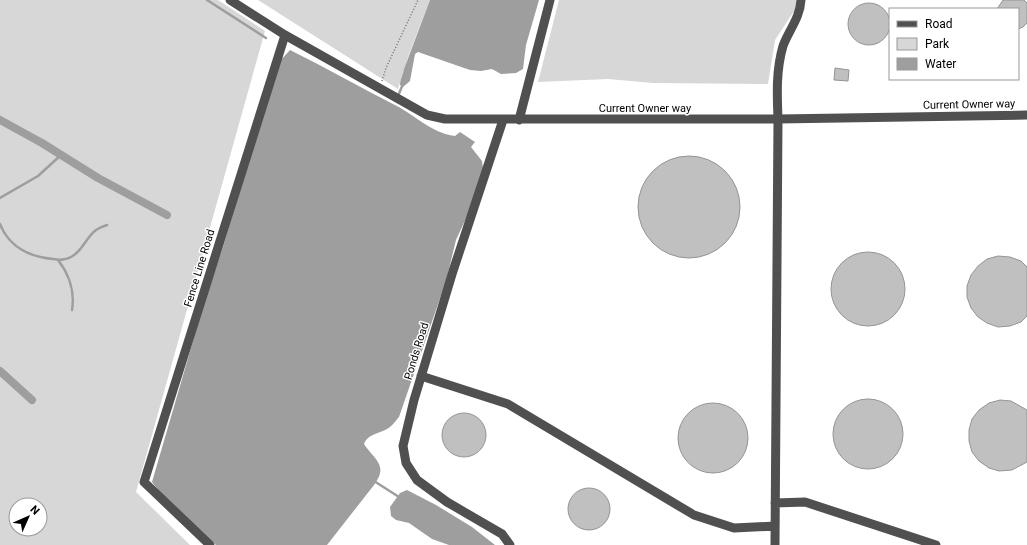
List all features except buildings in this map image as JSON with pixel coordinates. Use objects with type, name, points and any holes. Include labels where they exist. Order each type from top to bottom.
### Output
[{"type":"street","points":[[230,0],[285,35]]},
{"type":"street","points":[[519,120],[550,0]]},
{"type":"street","points":[[774,545],[778,119],[776,81],[784,45],[796,20],[801,0]]},
{"type":"street","name":"Current Owner way","points":[[285,35],[428,115],[445,119],[778,119],[1027,115]]},
{"type":"street","name":"Fence Line Road","points":[[210,545],[144,482],[285,35]]},
{"type":"street","name":"Ponds Road","points":[[504,120],[453,271],[421,376],[403,446],[406,463],[417,480],[447,502],[502,534],[510,545]]},
{"type":"street","points":[[421,376],[508,404],[694,515],[734,528],[775,526]]},
{"type":"street","points":[[775,503],[805,502],[936,545]]},
{"type":"path","points":[[380,89],[386,68],[418,0]]},
{"type":"green space","points":[[0,0],[218,0],[265,31],[136,492],[190,545],[0,545]]},
{"type":"green space","points":[[258,0],[430,0],[409,54],[398,89]]},
{"type":"green space","points":[[559,0],[800,0],[800,2],[775,40],[768,84],[653,83],[608,79],[538,82]]},
{"type":"water","points":[[430,0],[539,0],[526,45],[523,69],[516,73],[501,74],[492,69],[481,71],[470,70],[418,52],[415,54],[410,81],[403,87],[400,85],[404,69]]},
{"type":"water","points":[[290,50],[401,108],[438,131],[455,136],[460,132],[475,142],[471,147],[482,161],[483,168],[468,214],[456,240],[446,281],[399,417],[393,425],[368,438],[364,444],[377,461],[380,469],[380,474],[374,485],[327,545],[216,545],[166,500],[152,482],[205,300],[223,247],[279,62]]},
{"type":"water","points":[[407,490],[436,505],[472,527],[495,545],[449,545],[432,539],[409,523],[396,520],[391,516],[390,507],[400,493]]},
{"type":"waterway","points":[[207,0],[266,38]]},
{"type":"waterway","points":[[398,96],[403,84]]},
{"type":"waterway","points":[[0,120],[42,143],[98,178],[167,215]]},
{"type":"waterway","points":[[0,198],[38,176],[61,155]]},
{"type":"waterway","points":[[0,224],[9,239],[21,249],[36,256],[60,260],[71,257],[82,248],[97,229],[107,225]]},
{"type":"waterway","points":[[58,260],[68,277],[72,290],[72,310]]},
{"type":"waterway","points":[[0,371],[32,400]]},
{"type":"waterway","points":[[374,481],[399,497]]}]
